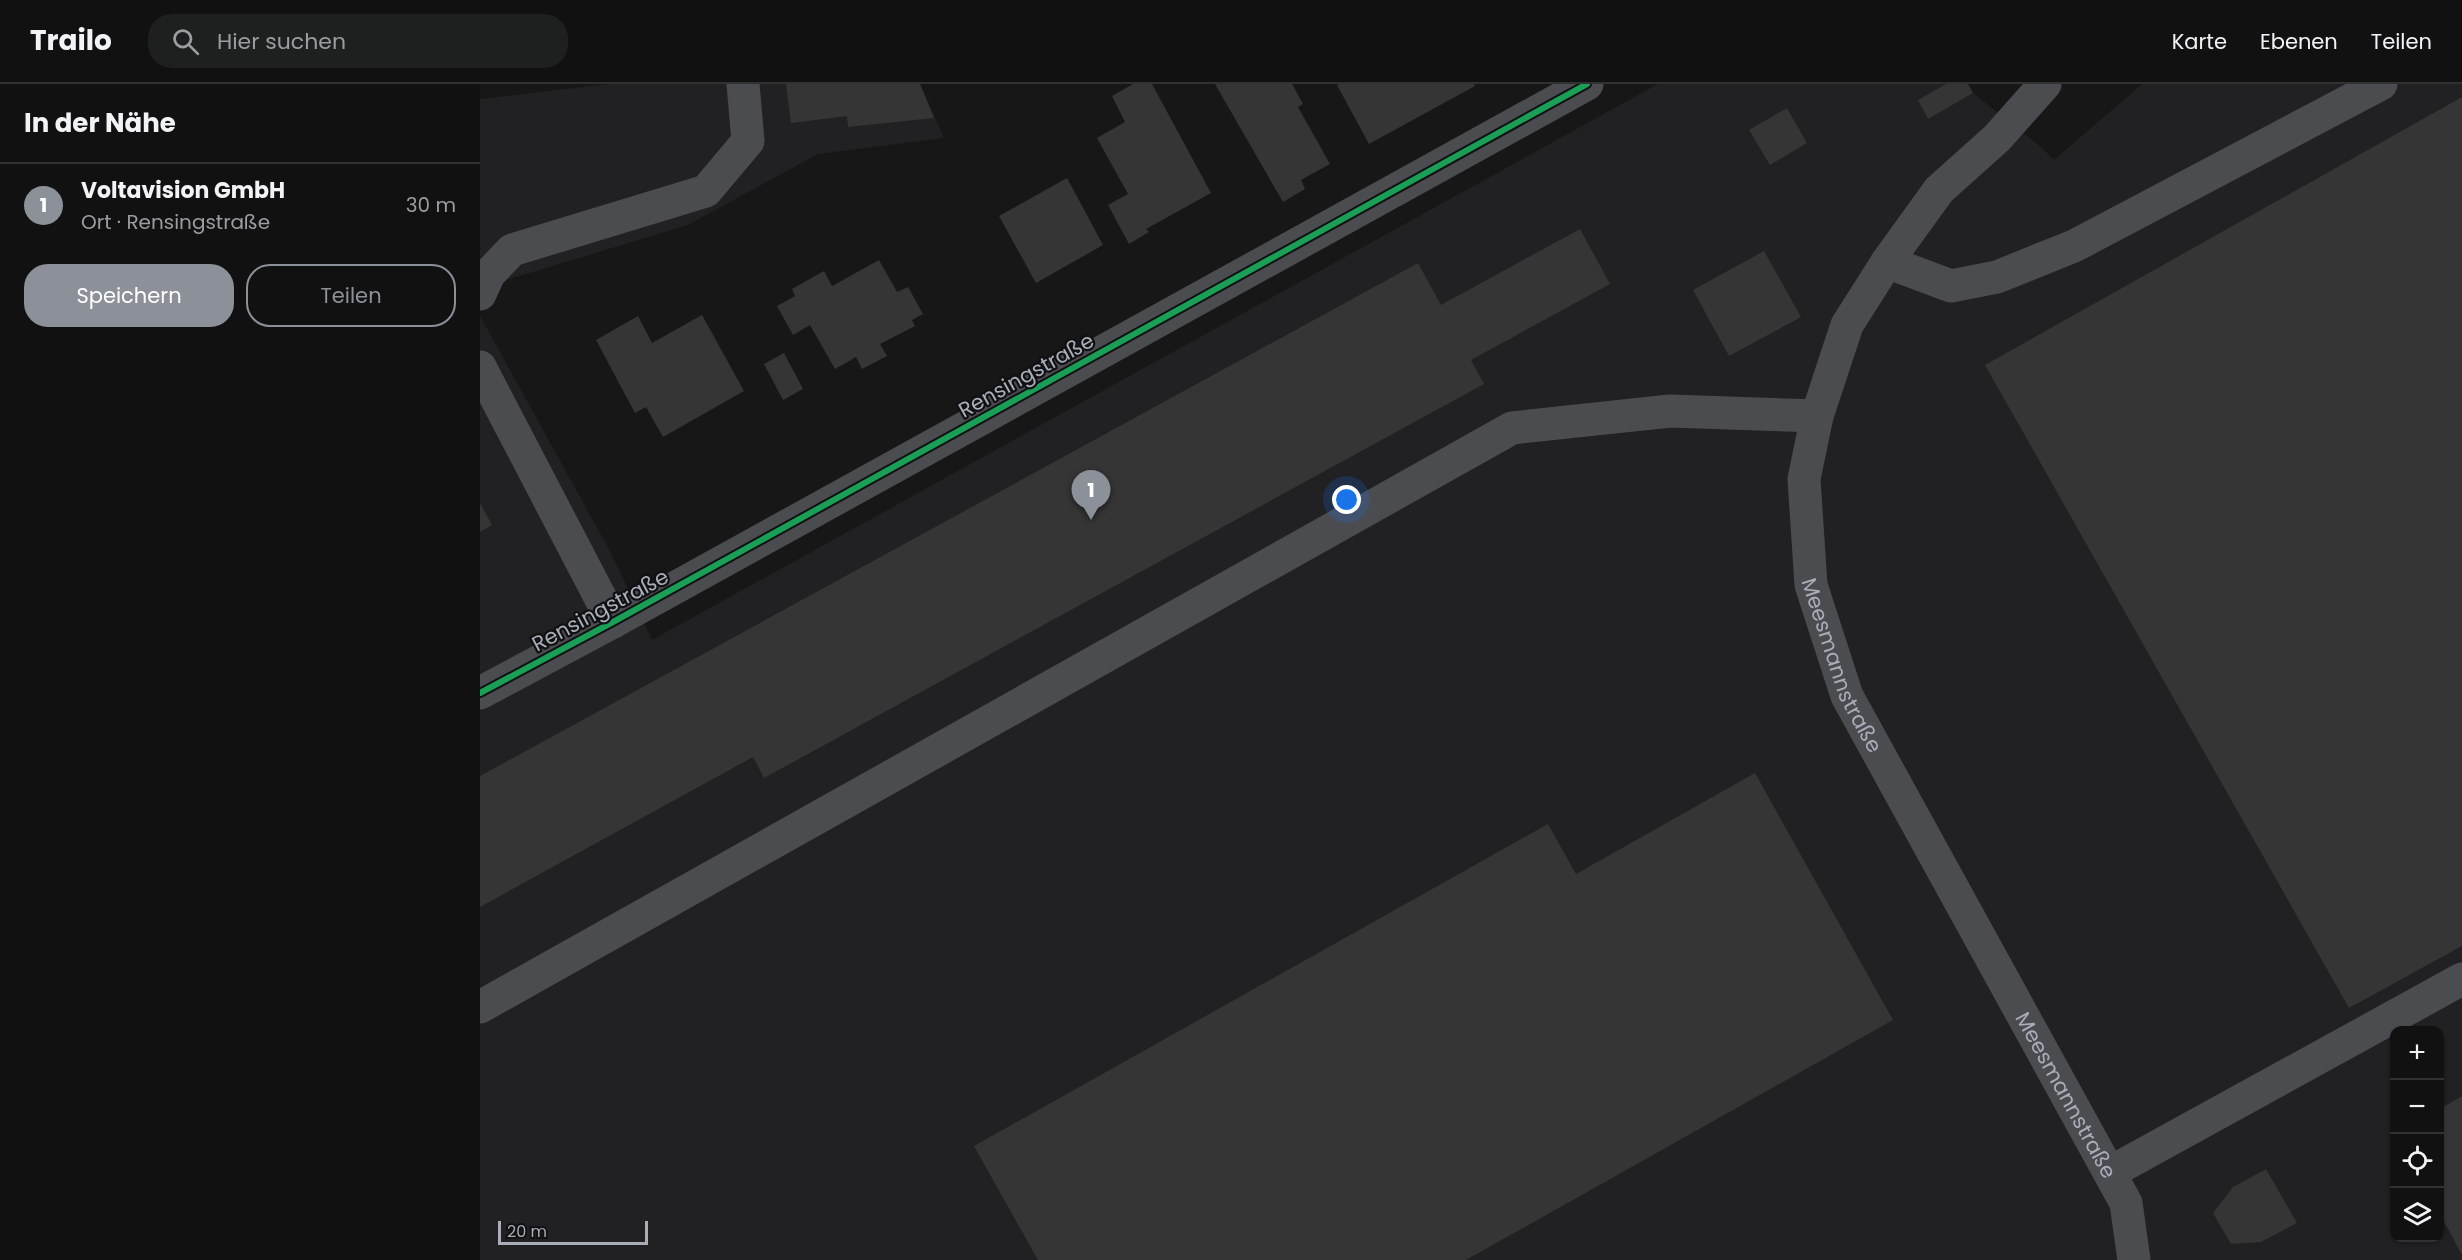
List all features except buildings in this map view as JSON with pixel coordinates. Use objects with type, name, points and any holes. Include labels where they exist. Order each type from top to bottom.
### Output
[{"type":"street","points":[[480,294],[489,274],[512,250],[706,191],[748,141],[743,84]]},
{"type":"street","name":"Rensingstraße","points":[[480,693],[613,622],[1587,84]]},
{"type":"street","name":"Meesmannstraße","points":[[2045,84],[1997,138],[1939,190],[1887,262],[1847,325],[1817,416],[1804,480],[1811,585],[1847,696],[2111,1172],[2126,1203],[2132,1259]]},
{"type":"street","points":[[1887,262],[1951,286],[1997,277],[2074,246],[2381,84]]},
{"type":"street","points":[[480,367],[613,622]]},
{"type":"street","points":[[480,1006],[1512,428],[1670,411],[1817,416]]},
{"type":"street","points":[[2111,1172],[2462,979]]},
{"type":"shaded area","points":[[609,84],[920,84],[944,138],[818,154],[688,225],[480,288],[480,99]]},
{"type":"shaded area","points":[[1658,84],[1968,84],[1973,93],[2054,160],[2142,84],[2462,84],[2462,1260],[480,1260],[480,316],[610,551],[652,640]]},
{"type":"cycle path","points":[[480,693],[613,622],[1587,84]]},
{"type":"place","name":"Voltavision GmbH","points":[[1091,520]]}]
